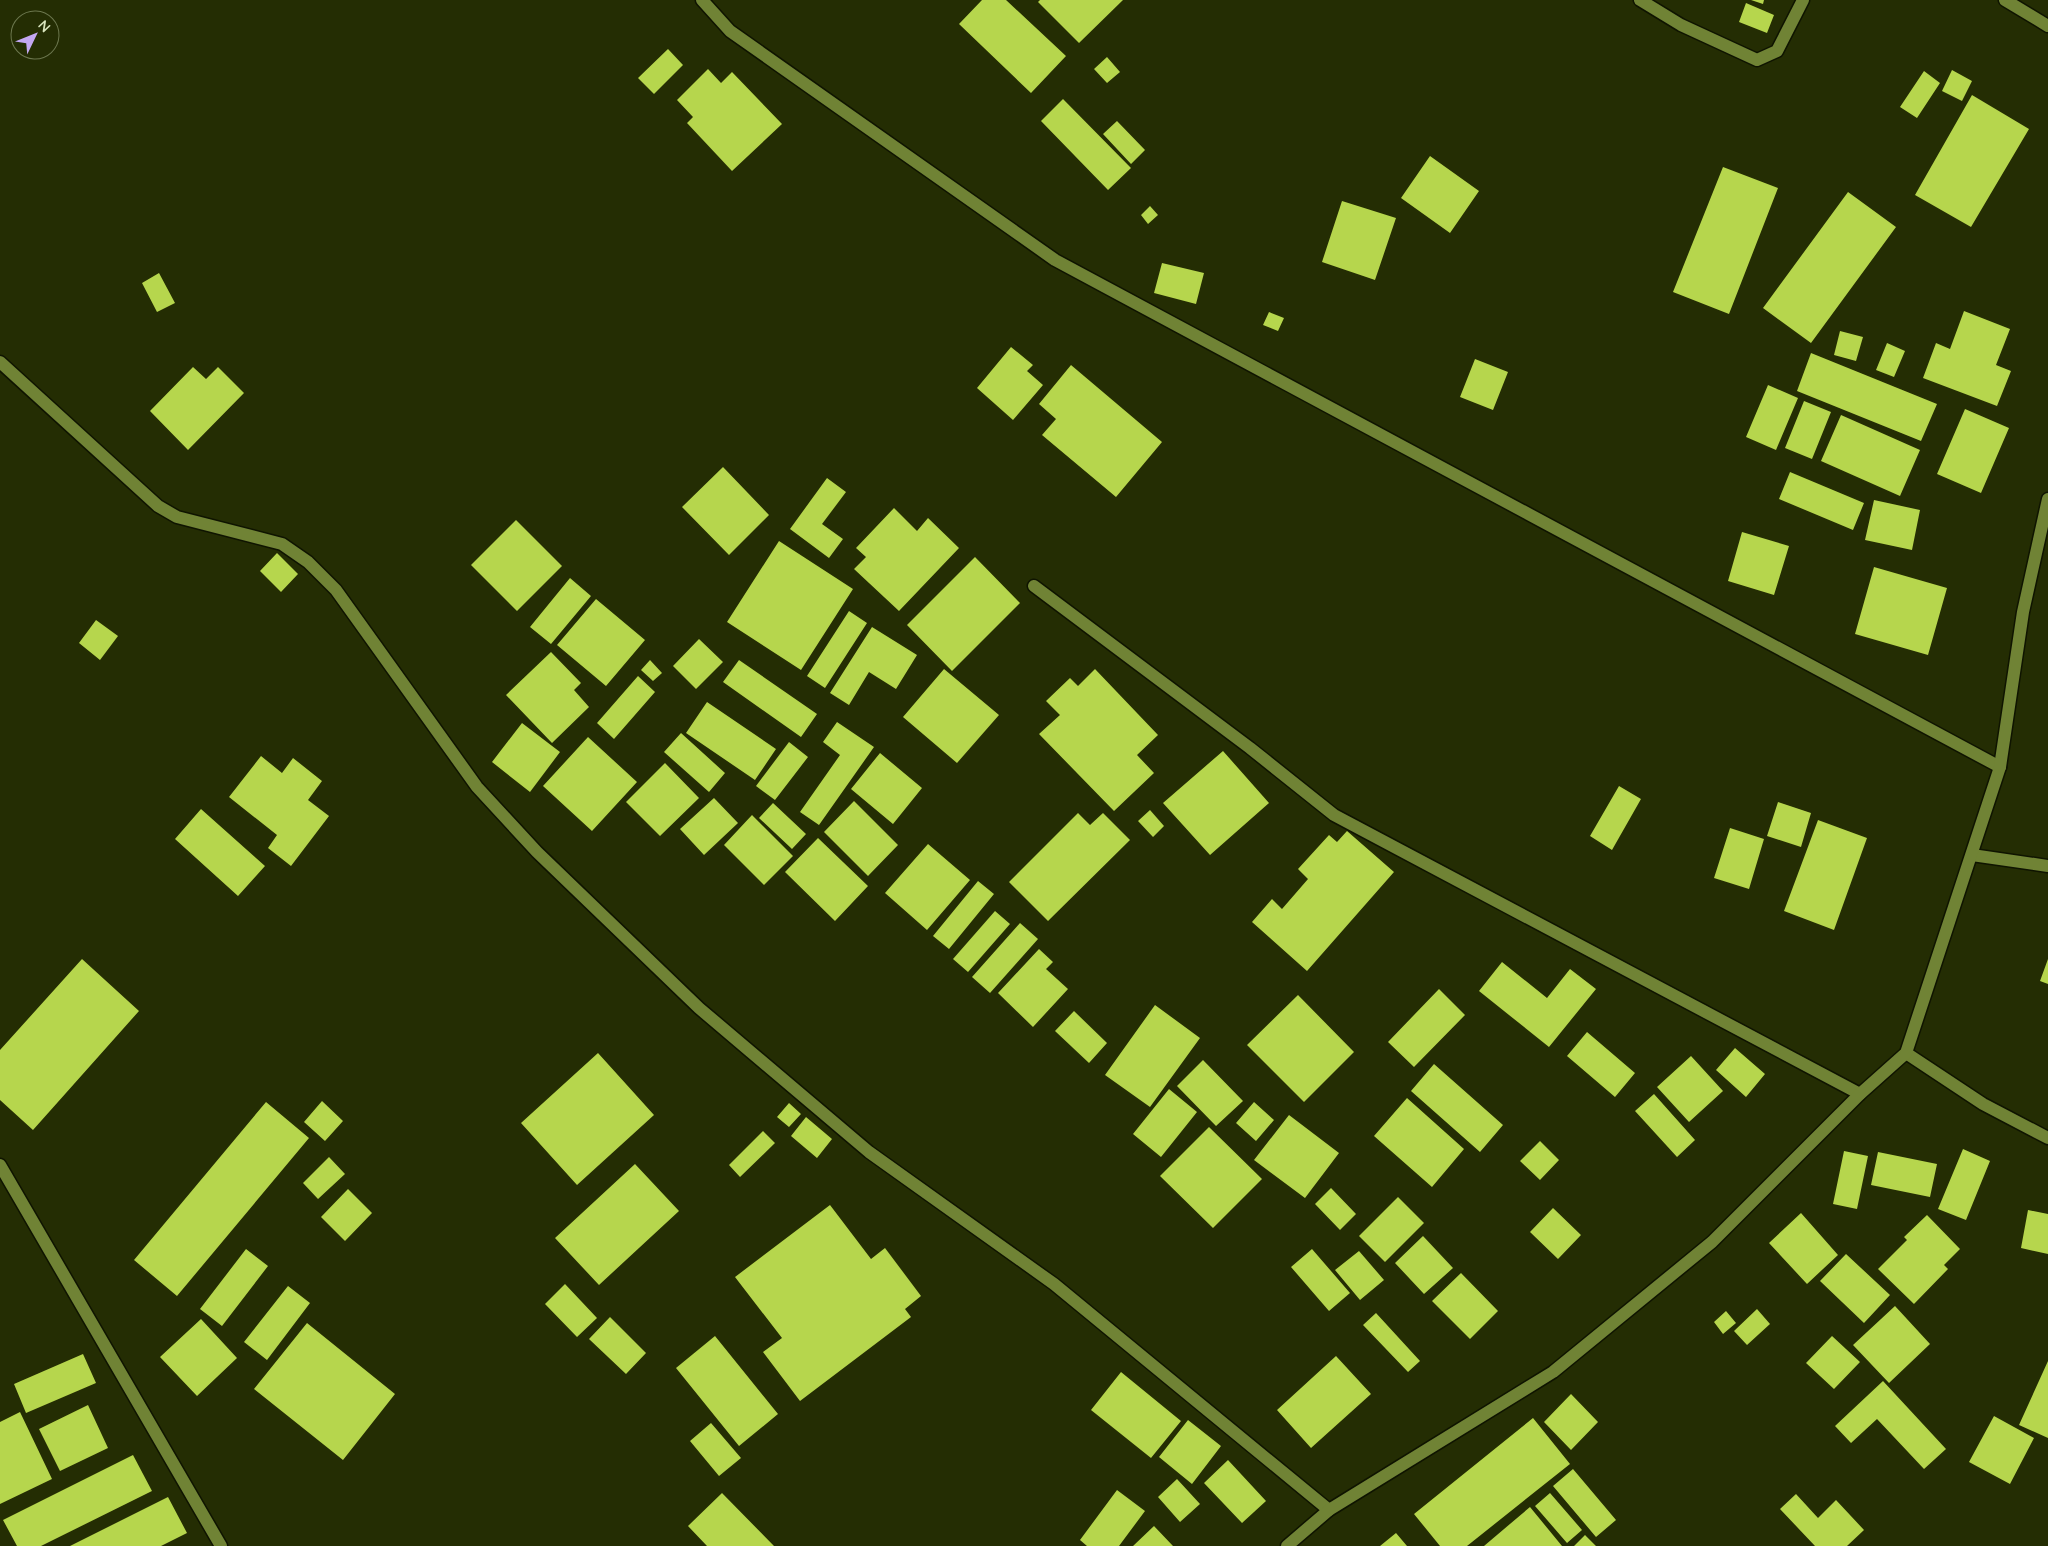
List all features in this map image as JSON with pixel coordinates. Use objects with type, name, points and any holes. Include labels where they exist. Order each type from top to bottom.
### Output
[{"type":"street","points":[[702,0],[730,31],[1055,260],[2000,767]]},
{"type":"street","points":[[1640,0],[1681,25],[1757,60],[1777,51],[1804,0]]},
{"type":"street","points":[[2006,0],[2048,26]]},
{"type":"street","points":[[0,362],[158,506],[177,517],[282,544],[308,562],[336,590],[477,787],[537,852],[699,1008],[869,1152],[1054,1284],[1329,1510]]},
{"type":"street","points":[[1287,1546],[1329,1510],[1553,1372],[1712,1242],[1860,1094],[1906,1053],[2000,767],[2023,612],[2048,499]]},
{"type":"street","points":[[1034,586],[1250,748],[1334,815],[1860,1094]]},
{"type":"street","points":[[1972,855],[2048,866]]},
{"type":"street","points":[[1906,1053],[1983,1104],[2048,1138]]},
{"type":"street","points":[[0,1165],[221,1546]]},
{"type":"building","points":[[982,0],[1006,0],[1066,56],[1031,93],[959,24]]},
{"type":"building","points":[[1040,0],[1123,0],[1079,43],[1038,2]]},
{"type":"building","points":[[1751,0],[1764,0],[1763,4]]},
{"type":"building","points":[[1746,3],[1774,15],[1767,33],[1739,22]]},
{"type":"building","points":[[668,49],[683,65],[654,94],[638,78]]},
{"type":"building","points":[[1107,57],[1120,72],[1107,83],[1094,69]]},
{"type":"building","points":[[708,69],[721,83],[732,72],[782,124],[732,171],[687,123],[693,117],[677,100]]},
{"type":"building","points":[[1952,70],[1972,81],[1962,101],[1942,91]]},
{"type":"building","points":[[1924,71],[1940,83],[1917,118],[1900,107]]},
{"type":"building","points":[[1972,95],[2029,129],[1971,227],[1915,195]]},
{"type":"building","points":[[1063,99],[1131,168],[1108,190],[1041,121]]},
{"type":"building","points":[[1117,121],[1145,150],[1131,164],[1103,134]]},
{"type":"building","points":[[1430,156],[1479,191],[1450,233],[1401,198]]},
{"type":"building","points":[[1723,167],[1778,188],[1729,314],[1673,292]]},
{"type":"building","points":[[1848,192],[1896,227],[1811,343],[1763,308]]},
{"type":"building","points":[[1342,201],[1396,218],[1375,280],[1322,262]]},
{"type":"building","points":[[1150,206],[1158,215],[1148,224],[1141,215]]},
{"type":"building","points":[[1162,263],[1204,273],[1196,304],[1154,293]]},
{"type":"building","points":[[159,273],[175,303],[157,312],[142,283]]},
{"type":"building","points":[[1964,311],[2010,329],[1996,365],[2011,371],[1997,406],[1923,378],[1936,343],[1950,349]]},
{"type":"building","points":[[1269,312],[1284,318],[1278,331],[1263,325]]},
{"type":"building","points":[[1840,331],[1863,337],[1856,361],[1834,355]]},
{"type":"building","points":[[1887,343],[1905,351],[1894,377],[1876,370]]},
{"type":"building","points":[[1011,347],[1033,365],[1027,371],[1043,385],[1013,420],[977,388]]},
{"type":"building","points":[[1811,353],[1937,404],[1921,441],[1797,391]]},
{"type":"building","points":[[1475,359],[1508,372],[1493,410],[1460,397]]},
{"type":"building","points":[[1071,365],[1162,442],[1116,497],[1042,435],[1056,419],[1039,404]]},
{"type":"building","points":[[193,367],[206,379],[218,367],[244,393],[188,450],[150,411]]},
{"type":"building","points":[[1768,385],[1798,398],[1776,450],[1746,437]]},
{"type":"building","points":[[1804,401],[1831,412],[1812,459],[1785,448]]},
{"type":"building","points":[[1965,409],[2009,428],[1981,493],[1937,474]]},
{"type":"building","points":[[1841,415],[1920,450],[1900,496],[1821,461]]},
{"type":"building","points":[[723,467],[769,515],[729,555],[682,507]]},
{"type":"building","points":[[1790,472],[1864,503],[1853,530],[1779,499]]},
{"type":"building","points":[[827,478],[846,492],[822,524],[843,539],[829,558],[790,529]]},
{"type":"building","points":[[1874,500],[1920,510],[1912,550],[1865,540]]},
{"type":"building","points":[[894,508],[917,531],[928,518],[959,548],[899,611],[854,569],[866,557],[856,548]]},
{"type":"building","points":[[516,520],[562,566],[517,611],[471,565]]},
{"type":"building","points":[[1742,532],[1789,546],[1774,595],[1728,581]]},
{"type":"building","points":[[779,541],[853,589],[801,670],[727,622]]},
{"type":"building","points":[[277,553],[298,574],[281,592],[260,571]]},
{"type":"building","points":[[975,557],[1020,603],[952,671],[907,625]]},
{"type":"building","points":[[1874,567],[1947,588],[1928,655],[1855,634]]},
{"type":"building","points":[[570,578],[591,596],[551,644],[530,627]]},
{"type":"building","points":[[596,599],[645,640],[606,686],[557,645]]},
{"type":"building","points":[[849,611],[867,623],[825,688],[807,676]]},
{"type":"building","points":[[96,620],[118,636],[100,660],[79,643]]},
{"type":"building","points":[[872,627],[917,655],[896,689],[869,672],[849,705],[830,693]]},
{"type":"building","points":[[699,639],[723,662],[696,689],[673,666]]},
{"type":"building","points":[[551,652],[581,683],[574,690],[589,707],[552,743],[506,695]]},
{"type":"building","points":[[650,660],[662,673],[653,681],[641,670]]},
{"type":"building","points":[[739,660],[817,714],[801,737],[723,682]]},
{"type":"building","points":[[944,669],[999,715],[957,763],[903,717]]},
{"type":"building","points":[[1095,669],[1158,735],[1137,755],[1154,773],[1114,811],[1039,734],[1060,715],[1046,701],[1070,678],[1078,686]]},
{"type":"building","points":[[638,676],[655,692],[614,739],[597,723]]},
{"type":"building","points":[[707,702],[776,749],[755,780],[686,733]]},
{"type":"building","points":[[837,722],[874,747],[819,825],[800,812],[840,755],[823,742]]},
{"type":"building","points":[[522,723],[560,752],[530,792],[492,762]]},
{"type":"building","points":[[681,733],[725,773],[709,792],[664,752]]},
{"type":"building","points":[[588,737],[637,782],[592,831],[543,786]]},
{"type":"building","points":[[789,742],[808,757],[775,800],[756,786]]},
{"type":"building","points":[[1223,751],[1269,803],[1210,855],[1163,803]]},
{"type":"building","points":[[880,753],[922,788],[893,824],[851,789]]},
{"type":"building","points":[[261,756],[282,773],[293,758],[322,781],[308,800],[329,816],[291,866],[268,848],[277,835],[229,797]]},
{"type":"building","points":[[665,763],[699,798],[660,836],[626,802]]},
{"type":"building","points":[[1619,786],[1641,799],[1612,850],[1590,836]]},
{"type":"building","points":[[714,798],[738,823],[704,855],[680,829]]},
{"type":"building","points":[[854,801],[898,845],[868,876],[824,832]]},
{"type":"building","points":[[1778,802],[1811,813],[1801,847],[1767,836]]},
{"type":"building","points":[[773,803],[806,834],[792,849],[759,818]]},
{"type":"building","points":[[201,809],[265,866],[238,896],[175,839]]},
{"type":"building","points":[[1150,810],[1164,826],[1153,837],[1138,821]]},
{"type":"building","points":[[1078,813],[1090,825],[1103,813],[1130,840],[1048,921],[1009,882]]},
{"type":"building","points":[[752,815],[793,856],[764,885],[724,845]]},
{"type":"building","points":[[1818,820],[1867,838],[1834,930],[1784,911]]},
{"type":"building","points":[[1730,828],[1764,839],[1749,889],[1714,878]]},
{"type":"building","points":[[1347,831],[1394,872],[1307,971],[1252,922],[1272,899],[1282,909],[1308,879],[1298,869],[1329,835],[1337,842]]},
{"type":"building","points":[[818,838],[868,886],[835,921],[785,872]]},
{"type":"building","points":[[928,844],[970,880],[927,930],[885,893]]},
{"type":"building","points":[[978,881],[994,894],[949,949],[933,936]]},
{"type":"building","points":[[995,911],[1010,924],[968,972],[953,959]]},
{"type":"building","points":[[1020,923],[1038,939],[990,993],[972,977]]},
{"type":"building","points":[[1039,949],[1053,962],[1046,969],[1068,989],[1033,1027],[998,993]]},
{"type":"building","points":[[82,959],[139,1011],[33,1130],[0,1100],[0,1050]]},
{"type":"building","points":[[2048,959],[2048,984],[2040,981]]},
{"type":"building","points":[[1502,962],[1547,998],[1570,969],[1596,989],[1549,1047],[1479,991]]},
{"type":"building","points":[[1439,989],[1465,1015],[1414,1067],[1388,1042]]},
{"type":"building","points":[[1298,995],[1354,1052],[1304,1102],[1247,1045]]},
{"type":"building","points":[[1155,1005],[1200,1038],[1150,1107],[1105,1075]]},
{"type":"building","points":[[1074,1011],[1107,1043],[1089,1063],[1055,1031]]},
{"type":"building","points":[[1587,1032],[1635,1073],[1615,1097],[1567,1056]]},
{"type":"building","points":[[1735,1048],[1765,1074],[1746,1097],[1716,1070]]},
{"type":"building","points":[[598,1053],[654,1115],[577,1185],[521,1123]]},
{"type":"building","points":[[1691,1056],[1723,1091],[1689,1122],[1657,1087]]},
{"type":"building","points":[[1203,1060],[1243,1101],[1216,1126],[1177,1086]]},
{"type":"building","points":[[1434,1064],[1503,1125],[1480,1152],[1411,1091]]},
{"type":"building","points":[[1169,1089],[1197,1112],[1161,1157],[1133,1134]]},
{"type":"building","points":[[1654,1094],[1695,1140],[1677,1157],[1635,1111]]},
{"type":"building","points":[[1407,1098],[1464,1149],[1432,1187],[1374,1136]]},
{"type":"building","points":[[322,1101],[343,1121],[325,1141],[304,1122]]},
{"type":"building","points":[[266,1102],[309,1138],[177,1296],[134,1260]]},
{"type":"building","points":[[1254,1102],[1274,1120],[1256,1141],[1236,1123]]},
{"type":"building","points":[[789,1103],[801,1114],[789,1127],[777,1117]]},
{"type":"building","points":[[1289,1115],[1339,1153],[1305,1198],[1254,1160]]},
{"type":"building","points":[[806,1117],[832,1139],[817,1158],[791,1136]]},
{"type":"building","points":[[1209,1127],[1262,1179],[1213,1228],[1160,1176]]},
{"type":"building","points":[[763,1131],[775,1143],[740,1177],[729,1165]]},
{"type":"building","points":[[1540,1141],[1559,1160],[1540,1180],[1520,1161]]},
{"type":"building","points":[[1963,1149],[1990,1161],[1966,1220],[1938,1209]]},
{"type":"building","points":[[1844,1151],[1868,1156],[1857,1209],[1833,1204]]},
{"type":"building","points":[[1878,1152],[1937,1164],[1930,1197],[1871,1185]]},
{"type":"building","points":[[329,1157],[345,1174],[318,1199],[303,1183]]},
{"type":"building","points":[[635,1164],[679,1211],[599,1285],[555,1238]]},
{"type":"building","points":[[1331,1188],[1356,1214],[1340,1230],[1315,1204]]},
{"type":"building","points":[[348,1189],[372,1213],[345,1241],[321,1217]]},
{"type":"building","points":[[1398,1197],[1424,1223],[1385,1262],[1359,1236]]},
{"type":"building","points":[[830,1205],[871,1259],[885,1248],[921,1296],[905,1309],[911,1317],[800,1401],[763,1352],[782,1338],[735,1277]]},
{"type":"building","points":[[1553,1208],[1581,1235],[1558,1259],[1530,1232]]},
{"type":"building","points":[[2028,1210],[2048,1214],[2048,1254],[2021,1248]]},
{"type":"building","points":[[1801,1213],[1838,1255],[1807,1284],[1769,1243]]},
{"type":"building","points":[[1927,1215],[1960,1249],[1944,1265],[1948,1269],[1914,1304],[1878,1269],[1907,1240],[1904,1237]]},
{"type":"building","points":[[1423,1236],[1453,1268],[1424,1294],[1395,1263]]},
{"type":"building","points":[[246,1249],[268,1266],[222,1326],[200,1309]]},
{"type":"building","points":[[1312,1249],[1350,1293],[1329,1311],[1291,1267]]},
{"type":"building","points":[[1359,1251],[1384,1280],[1360,1300],[1335,1270]]},
{"type":"building","points":[[1846,1254],[1890,1295],[1864,1323],[1820,1281]]},
{"type":"building","points":[[1461,1273],[1498,1311],[1470,1339],[1432,1301]]},
{"type":"building","points":[[565,1284],[597,1318],[577,1337],[545,1304]]},
{"type":"building","points":[[288,1286],[310,1303],[267,1360],[244,1342]]},
{"type":"building","points":[[1895,1306],[1930,1344],[1889,1383],[1853,1345]]},
{"type":"building","points":[[1757,1309],[1770,1324],[1747,1345],[1734,1331]]},
{"type":"building","points":[[1726,1311],[1736,1323],[1723,1334],[1714,1322]]},
{"type":"building","points":[[1376,1313],[1420,1361],[1408,1372],[1363,1325]]},
{"type":"building","points":[[610,1317],[646,1353],[626,1374],[589,1339]]},
{"type":"building","points":[[201,1319],[237,1358],[197,1396],[160,1357]]},
{"type":"building","points":[[307,1323],[395,1394],[343,1460],[254,1389]]},
{"type":"building","points":[[715,1336],[778,1414],[739,1446],[676,1368]]},
{"type":"building","points":[[1832,1336],[1860,1362],[1834,1389],[1806,1363]]},
{"type":"building","points":[[83,1354],[96,1383],[26,1413],[14,1384]]},
{"type":"building","points":[[1336,1356],[1371,1394],[1311,1448],[1277,1410]]},
{"type":"building","points":[[2048,1361],[2048,1438],[2019,1425]]},
{"type":"building","points":[[1121,1372],[1181,1421],[1151,1458],[1091,1410]]},
{"type":"building","points":[[1883,1381],[1946,1449],[1924,1469],[1877,1419],[1851,1443],[1835,1426]]},
{"type":"building","points":[[1571,1394],[1598,1422],[1571,1450],[1544,1422]]},
{"type":"building","points":[[88,1405],[108,1448],[60,1471],[39,1429]]},
{"type":"building","points":[[20,1412],[52,1479],[0,1504],[0,1422]]},
{"type":"building","points":[[1994,1416],[2034,1438],[2010,1484],[1969,1462]]},
{"type":"building","points":[[1533,1418],[1570,1464],[1467,1546],[1440,1546],[1414,1514]]},
{"type":"building","points":[[1188,1420],[1221,1446],[1192,1484],[1159,1457]]},
{"type":"building","points":[[711,1423],[741,1458],[719,1476],[690,1441]]},
{"type":"building","points":[[133,1455],[152,1491],[41,1546],[17,1546],[3,1520]]},
{"type":"building","points":[[1228,1460],[1266,1501],[1242,1523],[1204,1483]]},
{"type":"building","points":[[1573,1469],[1616,1520],[1596,1537],[1553,1486]]},
{"type":"building","points":[[1177,1479],[1200,1504],[1180,1522],[1158,1497]]},
{"type":"building","points":[[1117,1490],[1145,1511],[1119,1546],[1087,1546],[1080,1540]]},
{"type":"building","points":[[722,1493],[774,1546],[707,1546],[688,1526]]},
{"type":"building","points":[[1550,1493],[1582,1530],[1567,1543],[1535,1506]]},
{"type":"building","points":[[1796,1494],[1818,1518],[1836,1500],[1864,1530],[1847,1546],[1815,1546],[1780,1509]]},
{"type":"building","points":[[168,1497],[187,1533],[161,1546],[70,1546]]},
{"type":"building","points":[[1530,1507],[1562,1546],[1484,1546]]},
{"type":"building","points":[[1154,1526],[1173,1546],[1133,1546]]},
{"type":"building","points":[[1396,1533],[1407,1546],[1380,1546]]},
{"type":"building","points":[[1585,1535],[1596,1546],[1574,1546]]}]
